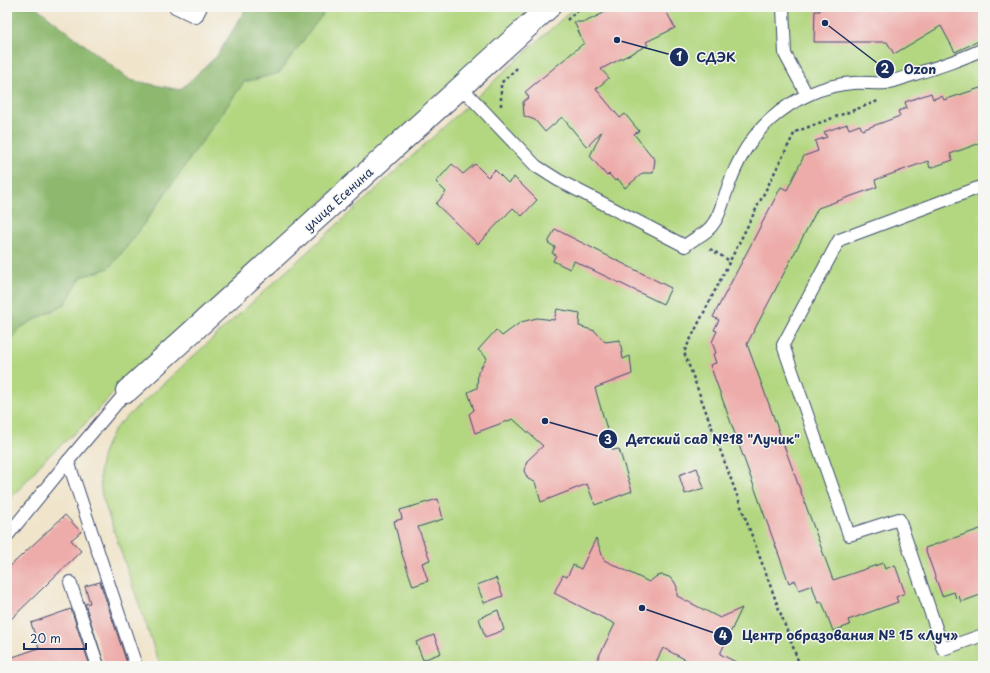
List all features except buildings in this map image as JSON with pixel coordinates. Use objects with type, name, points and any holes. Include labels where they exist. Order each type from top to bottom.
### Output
[{"type":"street","name":"улица Есенина","points":[[127,391],[549,7]]},
{"type":"lane","points":[[175,7],[196,17],[201,7]]},
{"type":"lane","points":[[783,7],[785,54],[806,95]]},
{"type":"lane","points":[[461,87],[536,166],[558,180],[685,246],[692,239],[704,234],[716,221],[735,168],[745,150],[756,134],[771,119],[787,107],[806,95],[833,86],[850,83],[884,83],[960,60],[983,49]]},
{"type":"lane","points":[[983,186],[839,240],[783,345],[849,535],[899,519],[943,649],[983,635]]},
{"type":"lane","points":[[7,536],[68,460],[127,391]]},
{"type":"lane","points":[[68,460],[136,666]]},
{"type":"lane","points":[[70,582],[98,666]]},
{"type":"path","points":[[564,23],[581,7]]},
{"type":"path","points":[[502,111],[500,83],[518,67]]},
{"type":"green space","points":[[7,7],[36,7],[130,80],[180,90],[217,56],[247,7],[328,7],[279,73],[244,82],[133,239],[109,268],[81,277],[65,304],[21,327],[7,346]]},
{"type":"green space","points":[[328,7],[536,7],[121,385],[84,425],[46,458],[7,503],[7,346],[21,327],[65,304],[81,277],[109,268],[133,239],[244,82],[279,73]]},
{"type":"green space","points":[[575,7],[983,7],[983,666],[160,666],[102,496],[100,468],[107,443],[117,426]]},
{"type":"place","name":"Ozon","points":[[825,23]]},
{"type":"place","name":"СДЭК","points":[[617,40]]},
{"type":"place","name":"Детский сад №18 \"Лучик\"","points":[[545,421]]},
{"type":"place","name":"Центр образования № 15 «Луч»","points":[[642,608]]}]
